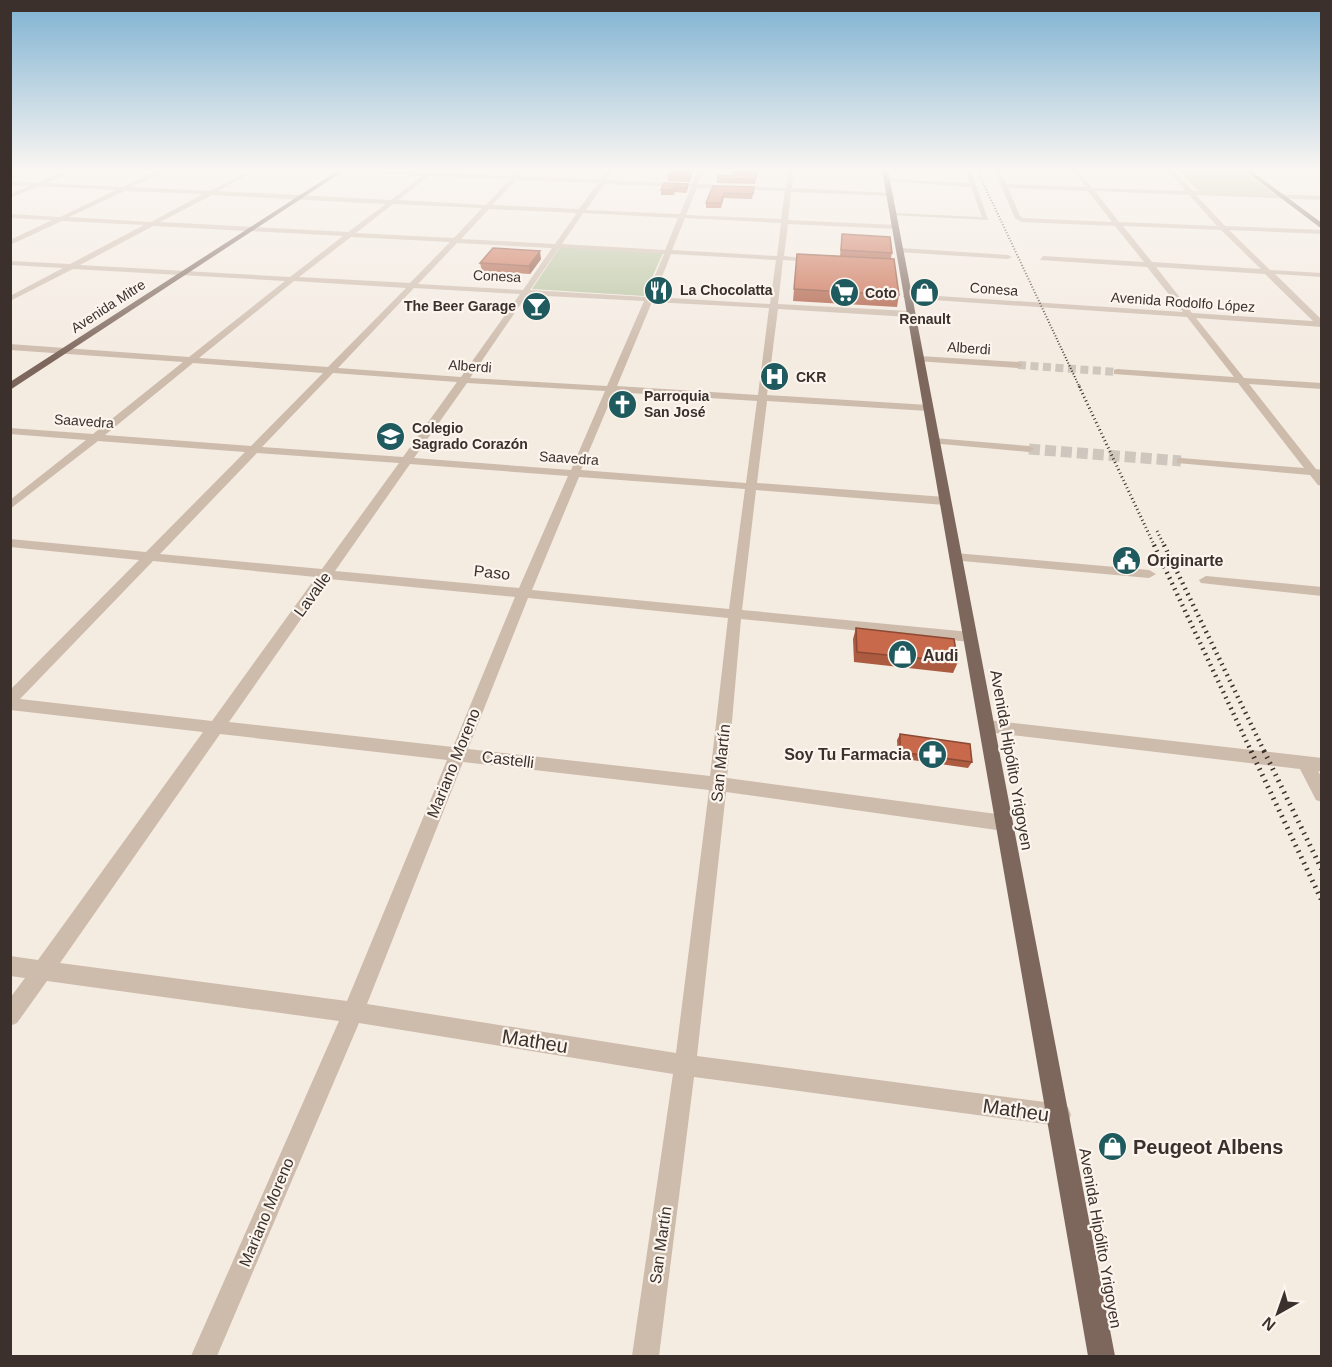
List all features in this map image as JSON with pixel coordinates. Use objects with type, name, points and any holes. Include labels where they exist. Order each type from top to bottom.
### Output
[{"type":"main road","name":"Avenida Mitre","points":[[10,387],[244,234]]},
{"type":"main road","name":"Avenida Hipólito Yrigoyen","points":[[897,234],[1004,823],[1060,1115],[1102,1356]]},
{"type":"street","points":[[10,243],[30,234]]},
{"type":"street","points":[[10,299],[133,234]]},
{"type":"street","points":[[325,234],[821,261]]},
{"type":"street","points":[[10,702],[460,234]]},
{"type":"street","name":"Lavalle","points":[[10,1016],[464,380],[564,234]]},
{"type":"street","name":"Mariano Moreno","points":[[204,1356],[353,1012],[457,753],[675,234]]},
{"type":"street","name":"San Martín","points":[[645,1356],[685,1065],[718,784],[735,614],[784,234]]},
{"type":"street","points":[[1126,234],[1239,381],[1318,472],[1322,483]]},
{"type":"street","points":[[1229,234],[1321,324]]},
{"type":"street","points":[[10,506],[349,235]]},
{"type":"street","points":[[900,250],[1008,256]]},
{"type":"street","points":[[1042,258],[1322,275]]},
{"type":"street","name":"Conesa","points":[[10,263],[910,314]]},
{"type":"street","points":[[891,265],[902,266]]},
{"type":"street","name":"Conesa","points":[[907,296],[1043,306]]},
{"type":"street","name":"Avenida Rodolfo López","points":[[1043,306],[1321,324]]},
{"type":"street","name":"Alberdi","points":[[10,348],[464,380],[928,408]]},
{"type":"street","name":"Alberdi","points":[[919,358],[1018,365]]},
{"type":"street","points":[[1117,372],[1322,386]]},
{"type":"street","name":"Saavedra","points":[[10,431],[945,501]]},
{"type":"street","points":[[934,441],[1029,449]]},
{"type":"street","points":[[1181,461],[1318,472]]},
{"type":"street","name":"Paso","points":[[10,543],[970,637]]},
{"type":"street","points":[[955,557],[1149,574]]},
{"type":"street","points":[[1206,580],[1322,592]]},
{"type":"street","name":"Castelli","points":[[10,702],[215,729],[457,753],[718,784],[1004,823]]},
{"type":"street","points":[[987,726],[1313,764],[1322,795]]},
{"type":"street","name":"Matheu","points":[[10,966],[353,1012],[685,1065],[1060,1115]]},
{"type":"green space","points":[[560,247],[663,253],[644,296],[532,289]]},
{"type":"building","points":[[842,234],[890,237],[892,253],[841,250]]},
{"type":"building","points":[[493,248],[540,251],[529,266],[480,263]]},
{"type":"building","name":"Coto","points":[[797,254],[894,259],[899,295],[794,289]]},
{"type":"building","points":[[856,628],[954,639],[958,662],[857,652]]},
{"type":"building","points":[[900,734],[970,744],[972,762],[900,752]]},
{"type":"tunnel","points":[[1018,365],[1117,372]]},
{"type":"tunnel","points":[[1029,449],[1181,461]]},
{"type":"railway","points":[[1007,234],[1080,388]]},
{"type":"railway","points":[[1079,386],[1155,547]]},
{"type":"railway","points":[[1157,531],[1164,545]]},
{"type":"railway","points":[[1154,545],[1252,753]]},
{"type":"railway","points":[[1164,545],[1265,753]]},
{"type":"railway","points":[[1251,751],[1322,901]]},
{"type":"railway","points":[[1264,751],[1322,870]]},
{"type":"place","name":"La Chocolatta","points":[[659,290]]},
{"type":"place","name":"Renault","points":[[925,292]]},
{"type":"place","name":"Coto","points":[[844,293]]},
{"type":"place","name":"The Beer Garage","points":[[537,306]]},
{"type":"place","name":"CKR","points":[[775,377]]},
{"type":"place","name":"Parroquia San José","points":[[623,404]]},
{"type":"place","name":"Colegio Sagrado Corazón","points":[[391,436]]},
{"type":"place","name":"Originarte","points":[[1126,560]]},
{"type":"place","name":"Audi","points":[[902,655]]},
{"type":"place","name":"Soy Tu Farmacia","points":[[932,754]]},
{"type":"place","name":"Peugeot Albens","points":[[1112,1147]]}]
